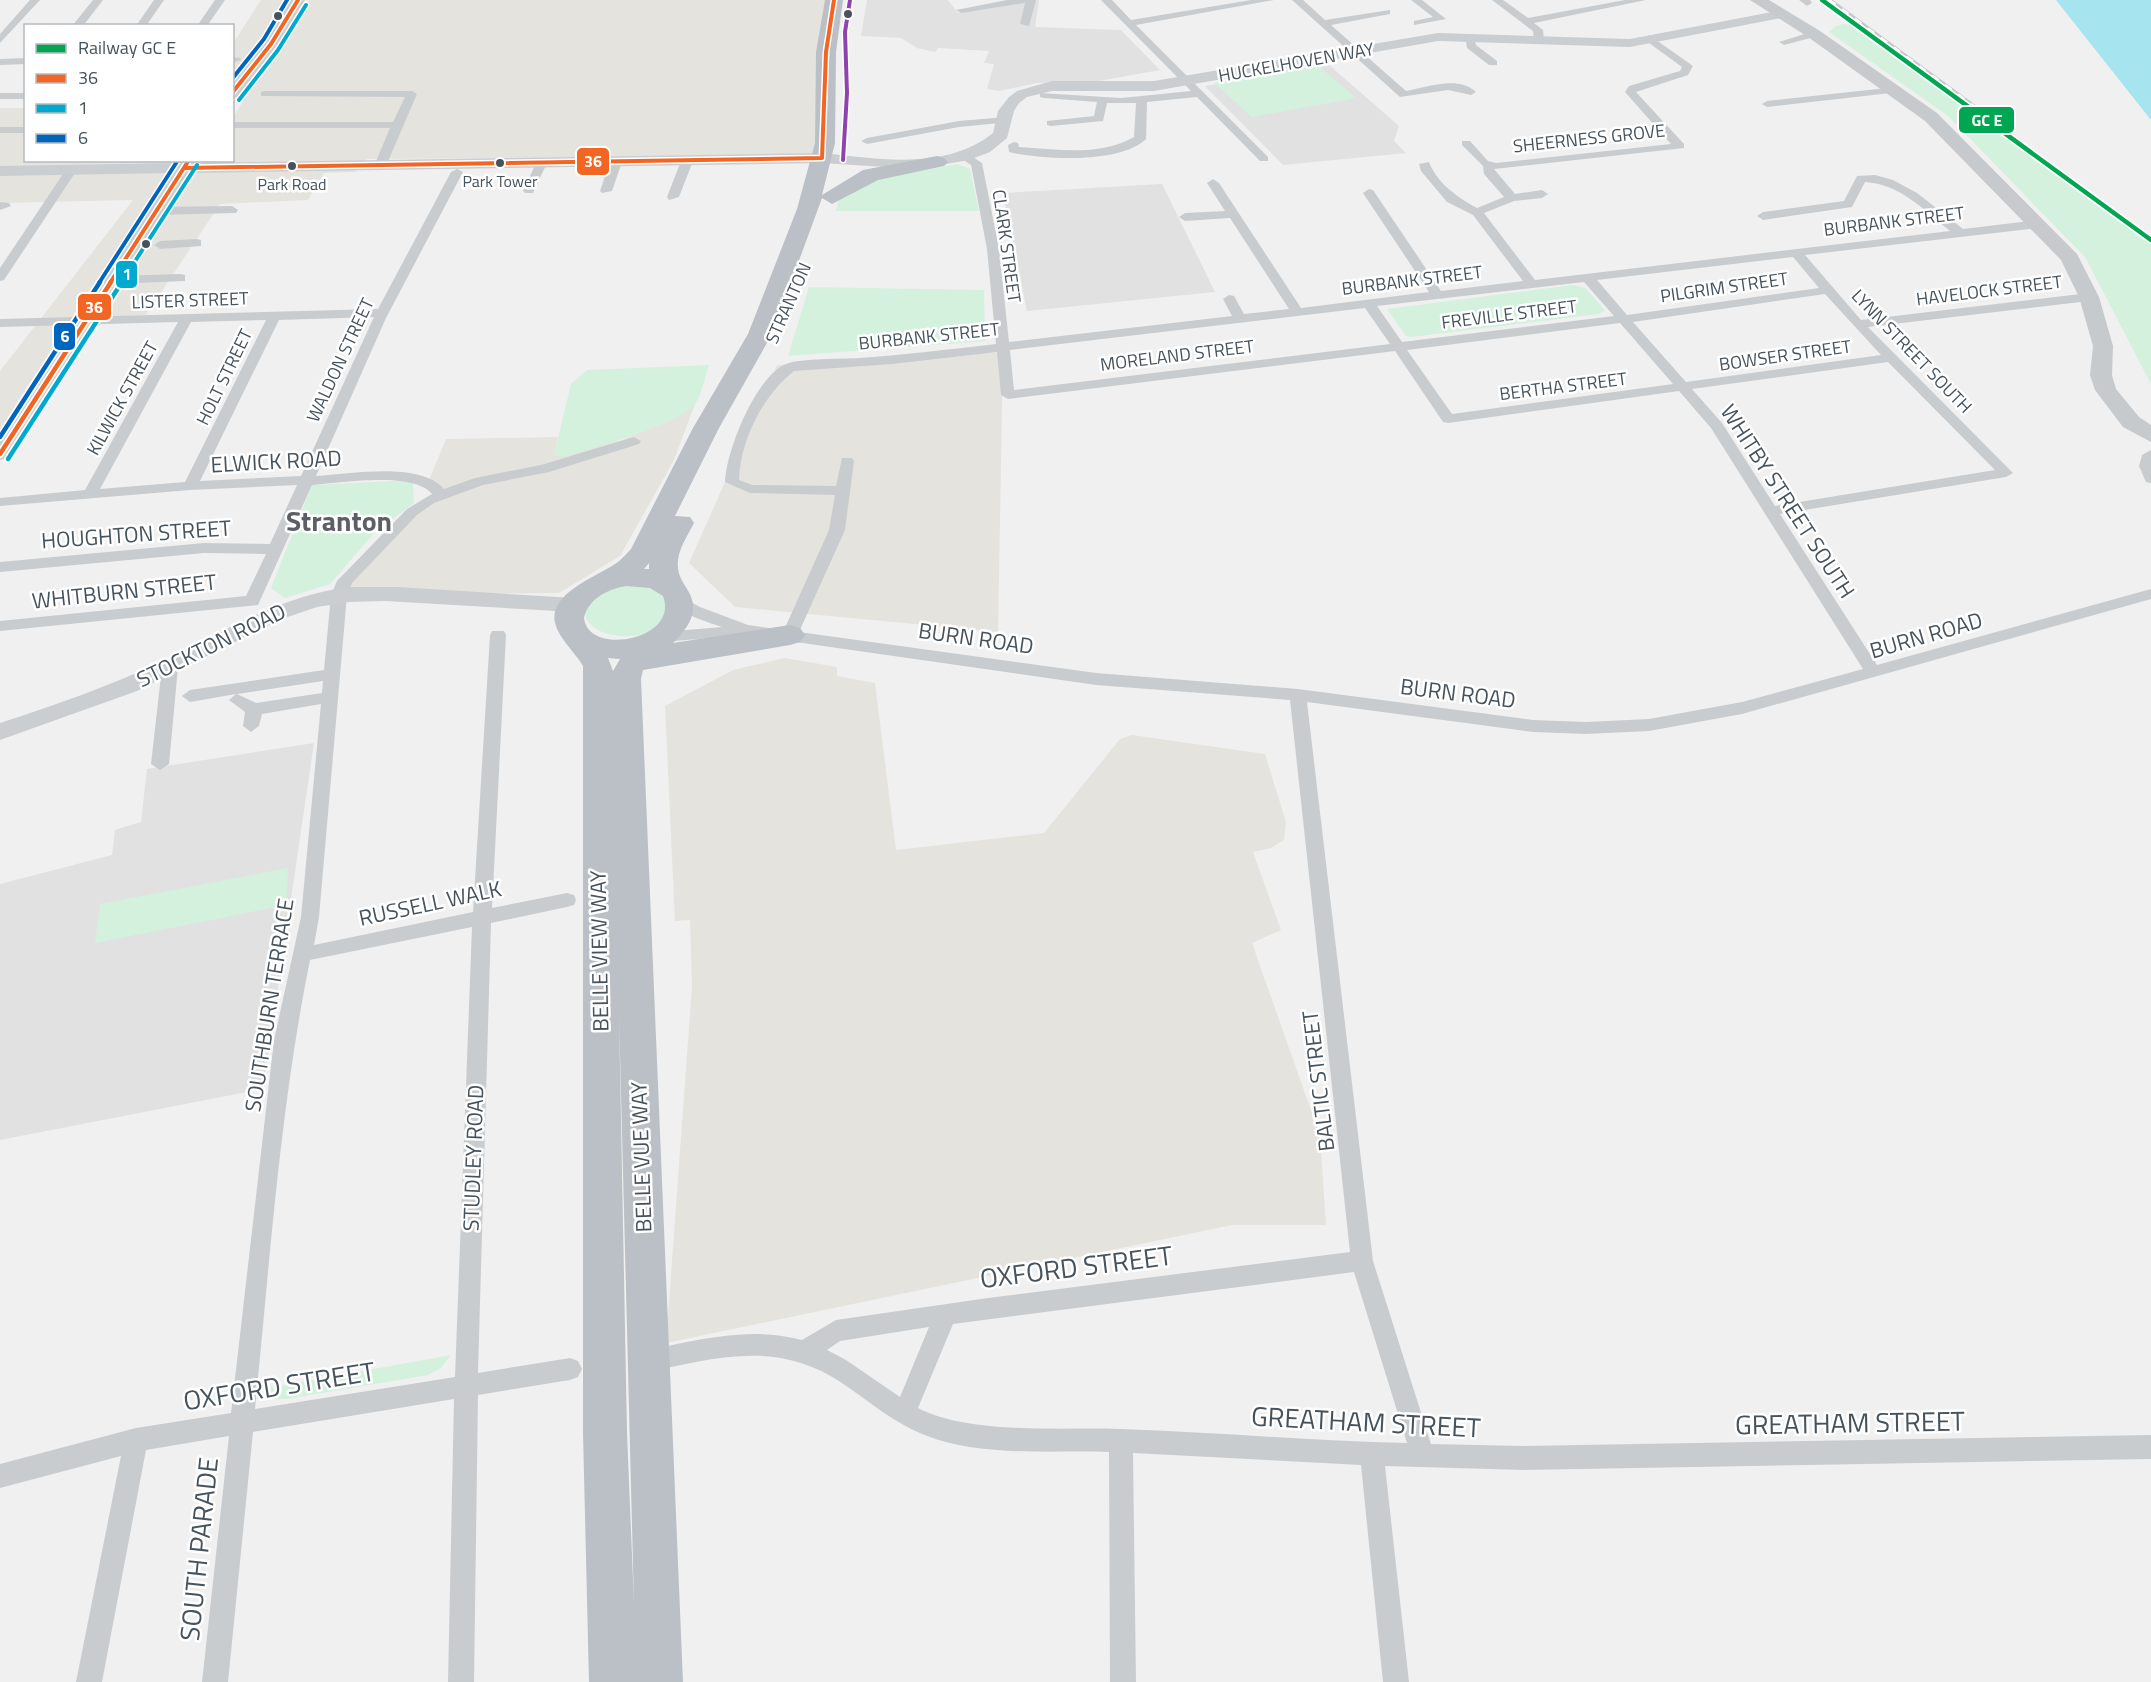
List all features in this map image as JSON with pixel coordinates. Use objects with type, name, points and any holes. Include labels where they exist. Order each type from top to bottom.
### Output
[{"type":"highway","points":[[833,159],[826,52],[834,0]]},
{"type":"highway","name":"STRANTON","points":[[675,594],[663,574],[665,553],[718,444],[789,308],[832,197],[833,159],[847,93],[845,32],[850,0]]},
{"type":"highway","name":"STRANTON","points":[[609,579],[627,569],[643,553],[706,428],[760,334],[808,210],[833,159]]},
{"type":"highway","points":[[832,197],[871,175],[937,162]]},
{"type":"highway","points":[[648,648],[676,622],[681,611],[675,594],[640,577],[609,579],[586,591],[574,605],[569,616],[570,626],[584,643],[603,648],[648,648],[698,647],[753,643],[790,635]]},
{"type":"highway","name":"BELLE VIEW WAY","points":[[584,643],[598,666],[603,1263],[587,1368]]},
{"type":"highway","name":"BELLE VUE WAY","points":[[648,648],[626,672],[625,686],[650,1360],[658,1682]]},
{"type":"highway","points":[[587,1368],[613,1682]]},
{"type":"main road","points":[[1758,0],[1815,34],[1896,90],[1958,141],[2070,258],[2089,297],[2103,346],[2101,375],[2106,390],[2131,422],[2151,435]]},
{"type":"main road","points":[[2103,346],[2116,361],[2125,386],[2151,418]]},
{"type":"street","points":[[0,40],[35,0]]},
{"type":"street","points":[[79,24],[98,0]]},
{"type":"street","points":[[143,23],[159,0]]},
{"type":"street","points":[[203,24],[220,0]]},
{"type":"street","points":[[234,91],[271,44],[298,0]]},
{"type":"street","points":[[961,10],[1026,0]]},
{"type":"street","points":[[1026,24],[1031,0]]},
{"type":"street","points":[[1107,0],[1264,159]]},
{"type":"street","points":[[1129,23],[1229,3],[1269,0]]},
{"type":"street","points":[[1297,0],[1404,95],[1455,87],[1466,88],[1471,92]]},
{"type":"street","points":[[1416,0],[1441,19],[1418,23]]},
{"type":"street","points":[[1497,0],[1538,30],[1539,41]]},
{"type":"street","points":[[1526,21],[1641,0]]},
{"type":"street","points":[[1323,23],[1386,12]]},
{"type":"street","name":"HUCKELHOVEN WAY","points":[[833,159],[916,164],[966,156],[993,143],[1000,135],[1006,120],[1006,111],[1014,100],[1029,92],[1052,86],[1154,86],[1187,82],[1438,37],[1469,36],[1539,41],[1630,43],[1782,14]]},
{"type":"street","points":[[1784,42],[1815,34]]},
{"type":"street","points":[[1469,36],[1471,46],[1493,63]]},
{"type":"street","name":"SHEERNESS GROVE","points":[[1467,143],[1489,165],[1680,146],[1630,92],[1633,88],[1684,73],[1688,66],[1648,38]]},
{"type":"street","points":[[0,62],[24,61]]},
{"type":"street","points":[[1767,104],[1896,90]]},
{"type":"street","points":[[1044,95],[1062,93],[1142,100],[1199,94]]},
{"type":"street","points":[[265,94],[412,94],[380,165]]},
{"type":"street","points":[[0,96],[24,96]]},
{"type":"street","points":[[1051,123],[1099,119],[1103,98]]},
{"type":"street","points":[[1014,145],[1013,150],[1107,153],[1129,147],[1140,139],[1142,100]]},
{"type":"street","points":[[867,140],[959,124],[1006,120]]},
{"type":"street","points":[[234,125],[398,125]]},
{"type":"street","points":[[0,130],[24,130]]},
{"type":"street","points":[[1238,152],[1254,149]]},
{"type":"street","name":"CLARK STREET","points":[[966,156],[976,163],[991,239],[1001,346]]},
{"type":"street","points":[[1,173],[186,164],[380,165],[833,159]]},
{"type":"street","points":[[673,197],[687,161]]},
{"type":"street","points":[[606,191],[616,162]]},
{"type":"street","points":[[529,191],[541,163]]},
{"type":"street","points":[[0,454],[186,164]]},
{"type":"street","points":[[1425,164],[1425,169],[1451,199],[1477,212],[1532,284]]},
{"type":"street","points":[[1489,165],[1488,172],[1512,198]]},
{"type":"street","points":[[0,277],[71,170]]},
{"type":"street","name":"WALDON STREET","points":[[252,601],[382,314],[457,172]]},
{"type":"street","points":[[1763,216],[1848,204],[1861,178],[1873,178],[1897,183],[1958,231]]},
{"type":"street","points":[[1213,183],[1297,311]]},
{"type":"street","points":[[1369,193],[1437,295]]},
{"type":"street","points":[[1477,212],[1512,198],[1542,194]]},
{"type":"street","points":[[157,211],[232,210]]},
{"type":"street","points":[[1185,217],[1233,214]]},
{"type":"street","name":"BURBANK STREET","points":[[843,491],[750,489],[732,482],[731,472],[735,450],[751,418],[780,372],[790,367],[892,360],[1958,231],[2038,224]]},
{"type":"street","points":[[160,245],[197,243]]},
{"type":"street","name":"LYNN STREET SOUTH","points":[[1771,511],[2006,473],[1858,324],[1795,252]]},
{"type":"street","name":"WHITBY STREET SOUTH","points":[[1587,277],[1717,426],[1874,673]]},
{"type":"street","points":[[112,280],[181,278]]},
{"type":"street","name":"PILGRIM STREET","points":[[1623,319],[1829,290]]},
{"type":"street","name":"HAVELOCK STREET","points":[[1858,324],[2089,297]]},
{"type":"street","points":[[1229,299],[1240,318]]},
{"type":"street","points":[[1368,303],[1399,345]]},
{"type":"street","name":"LISTER STREET","points":[[0,323],[382,314]]},
{"type":"street","name":"HOLT STREET","points":[[190,486],[274,316]]},
{"type":"street","name":"KILWICK STREET","points":[[90,494],[186,319]]},
{"type":"street","name":"FREVILLE STREET","points":[[1399,345],[1623,319]]},
{"type":"street","name":"MORELAND STREET","points":[[1001,346],[1008,395],[1399,345]]},
{"type":"street","name":"BERTHA STREET","points":[[1399,345],[1448,419],[1683,388]]},
{"type":"street","name":"BOWSER STREET","points":[[1683,388],[1893,357]]},
{"type":"street","points":[[339,595],[345,581],[389,534],[412,512],[441,495],[480,481],[544,470],[634,441]]},
{"type":"street","points":[[2151,454],[2147,458],[2146,466],[2151,479]]},
{"type":"street","points":[[790,635],[837,530],[847,461]]},
{"type":"street","name":"ELWICK ROAD","points":[[0,502],[190,486],[406,476],[431,483],[441,495]]},
{"type":"street","name":"HOUGHTON STREET","points":[[0,567],[204,548],[276,549]]},
{"type":"street","name":"STOCKTON ROAD","points":[[0,732],[73,708],[170,667],[242,627],[288,607],[339,595],[401,594],[574,605]]},
{"type":"street","name":"BURN ROAD","points":[[675,594],[694,611],[747,630],[1096,679],[1298,695],[1533,726],[1586,728],[1649,725],[1691,719],[1874,673],[2151,594]]},
{"type":"street","name":"SOUTHBURN TERRACE","points":[[241,1422],[284,1040],[304,954],[310,916],[339,595]]},
{"type":"street","name":"WHITBURN STREET","points":[[0,626],[252,601]]},
{"type":"street","name":"BURN ROAD","points":[[648,648],[747,630]]},
{"type":"street","name":"STUDLEY ROAD","points":[[461,1682],[465,1385],[483,917],[498,635]]},
{"type":"street","points":[[160,764],[170,667]]},
{"type":"street","points":[[190,696],[332,674]]},
{"type":"street","name":"BALTIC STREET","points":[[1298,695],[1362,1261],[1422,1454]]},
{"type":"street","points":[[237,700],[254,709],[330,697]]},
{"type":"street","points":[[251,726],[254,709]]},
{"type":"street","name":"RUSSELL WALK","points":[[304,954],[567,900]]},
{"type":"street","name":"OXFORD STREET","points":[[804,1351],[836,1331],[946,1314],[1362,1261]]},
{"type":"street","points":[[905,1412],[946,1314]]},
{"type":"street","name":"GREATHAM STREET","points":[[587,1368],[650,1360],[728,1344],[768,1344],[804,1351],[835,1364],[905,1412],[927,1424],[959,1434],[1121,1440],[1372,1454],[1524,1458],[2151,1447]]},
{"type":"street","name":"OXFORD STREET","points":[[0,1476],[136,1440],[465,1385],[587,1368]]},
{"type":"street","name":"SOUTH PARADE","points":[[214,1682],[241,1422]]},
{"type":"street","points":[[89,1682],[136,1440]]},
{"type":"street","points":[[1121,1440],[1123,1682]]},
{"type":"street","points":[[1372,1454],[1396,1682]]},
{"type":"shaded area","points":[[261,0],[293,0],[234,83],[234,42]]},
{"type":"shaded area","points":[[309,0],[832,0],[820,157],[367,159],[355,172],[324,173],[308,200],[220,204],[146,315],[101,317],[203,162],[234,162],[234,115]]},
{"type":"shaded area","points":[[867,0],[948,0],[958,13],[1039,0],[1035,27],[1121,30],[1160,70],[1099,81],[1037,83],[999,91],[987,89],[994,64],[984,63],[989,51],[938,48],[935,52],[917,48],[901,38],[861,36]]},
{"type":"shaded area","points":[[1327,63],[1399,126],[1394,141],[1406,153],[1283,165],[1205,86]]},
{"type":"shaded area","points":[[0,108],[24,108],[24,162],[179,162],[0,437],[0,371],[133,200],[0,203]]},
{"type":"shaded area","points":[[1162,184],[1215,292],[1027,311],[1003,193]]},
{"type":"shaded area","points":[[1003,352],[998,632],[735,607],[689,563],[777,365]]},
{"type":"shaded area","points":[[695,404],[674,460],[620,556],[559,593],[339,595],[374,550],[441,495],[429,480],[446,439],[558,437],[554,455],[622,440],[680,415]]},
{"type":"shaded area","points":[[785,658],[837,667],[837,676],[875,683],[896,850],[1044,833],[1120,739],[1132,735],[1265,754],[1286,822],[1284,840],[1271,848],[1253,852],[1281,930],[1252,943],[1320,1136],[1326,1225],[1232,1225],[666,1343],[692,986],[690,920],[675,921],[665,706],[733,670]]},
{"type":"shaded area","points":[[314,743],[263,1089],[0,1140],[0,884],[112,855],[115,830],[141,822],[147,769]]},
{"type":"green space","points":[[1853,25],[2151,245],[2151,384],[2085,257],[1948,116],[1829,32],[1836,26]]},
{"type":"green space","points":[[1316,64],[1356,98],[1252,117],[1214,83]]},
{"type":"green space","points":[[957,164],[970,169],[979,211],[836,211],[840,196],[856,183]]},
{"type":"green space","points":[[1573,285],[1585,288],[1605,310],[1599,314],[1411,337],[1406,336],[1387,309]]},
{"type":"green space","points":[[809,287],[984,290],[985,341],[788,356]]},
{"type":"green space","points":[[709,365],[695,404],[685,412],[652,428],[611,443],[561,457],[554,455],[571,384],[587,370]]},
{"type":"green space","points":[[413,480],[414,503],[375,532],[330,584],[285,598],[271,588],[312,485]]},
{"type":"green space","points":[[631,582],[666,591],[669,617],[649,632],[632,636],[617,636],[594,627],[587,619],[586,610],[591,600],[604,590]]},
{"type":"green space","points":[[288,868],[286,905],[95,943],[100,904]]},
{"type":"green space","points":[[451,1355],[441,1368],[428,1375],[286,1399],[267,1399],[269,1388]]},
{"type":"water","points":[[2056,0],[2151,0],[2151,120]]},
{"type":"railway","points":[[1829,0],[1984,114]]},
{"type":"transit line","name":"6","points":[[234,76],[264,39],[287,0]]},
{"type":"transit line","name":"36","points":[[234,90],[271,44],[298,0]]},
{"type":"transit line","name":"36","points":[[822,158],[826,52],[834,0]]},
{"type":"transit line","points":[[843,160],[847,93],[845,32],[850,0]]},
{"type":"transit line","points":[[1822,0],[2151,240]]},
{"type":"transit line","name":"1","points":[[239,100],[278,50],[306,5]]},
{"type":"transit line","name":"36","points":[[184,168],[822,158]]},
{"type":"transit line","name":"6","points":[[0,437],[177,162]]},
{"type":"transit line","name":"36","points":[[0,454],[188,162]]},
{"type":"transit line","name":"1","points":[[8,459],[197,165]]},
{"type":"place","name":"Park Tower","points":[[500,163]]},
{"type":"place","name":"Park Road","points":[[292,166]]},
{"type":"district","name":"Stranton","points":[[339,520]]}]
